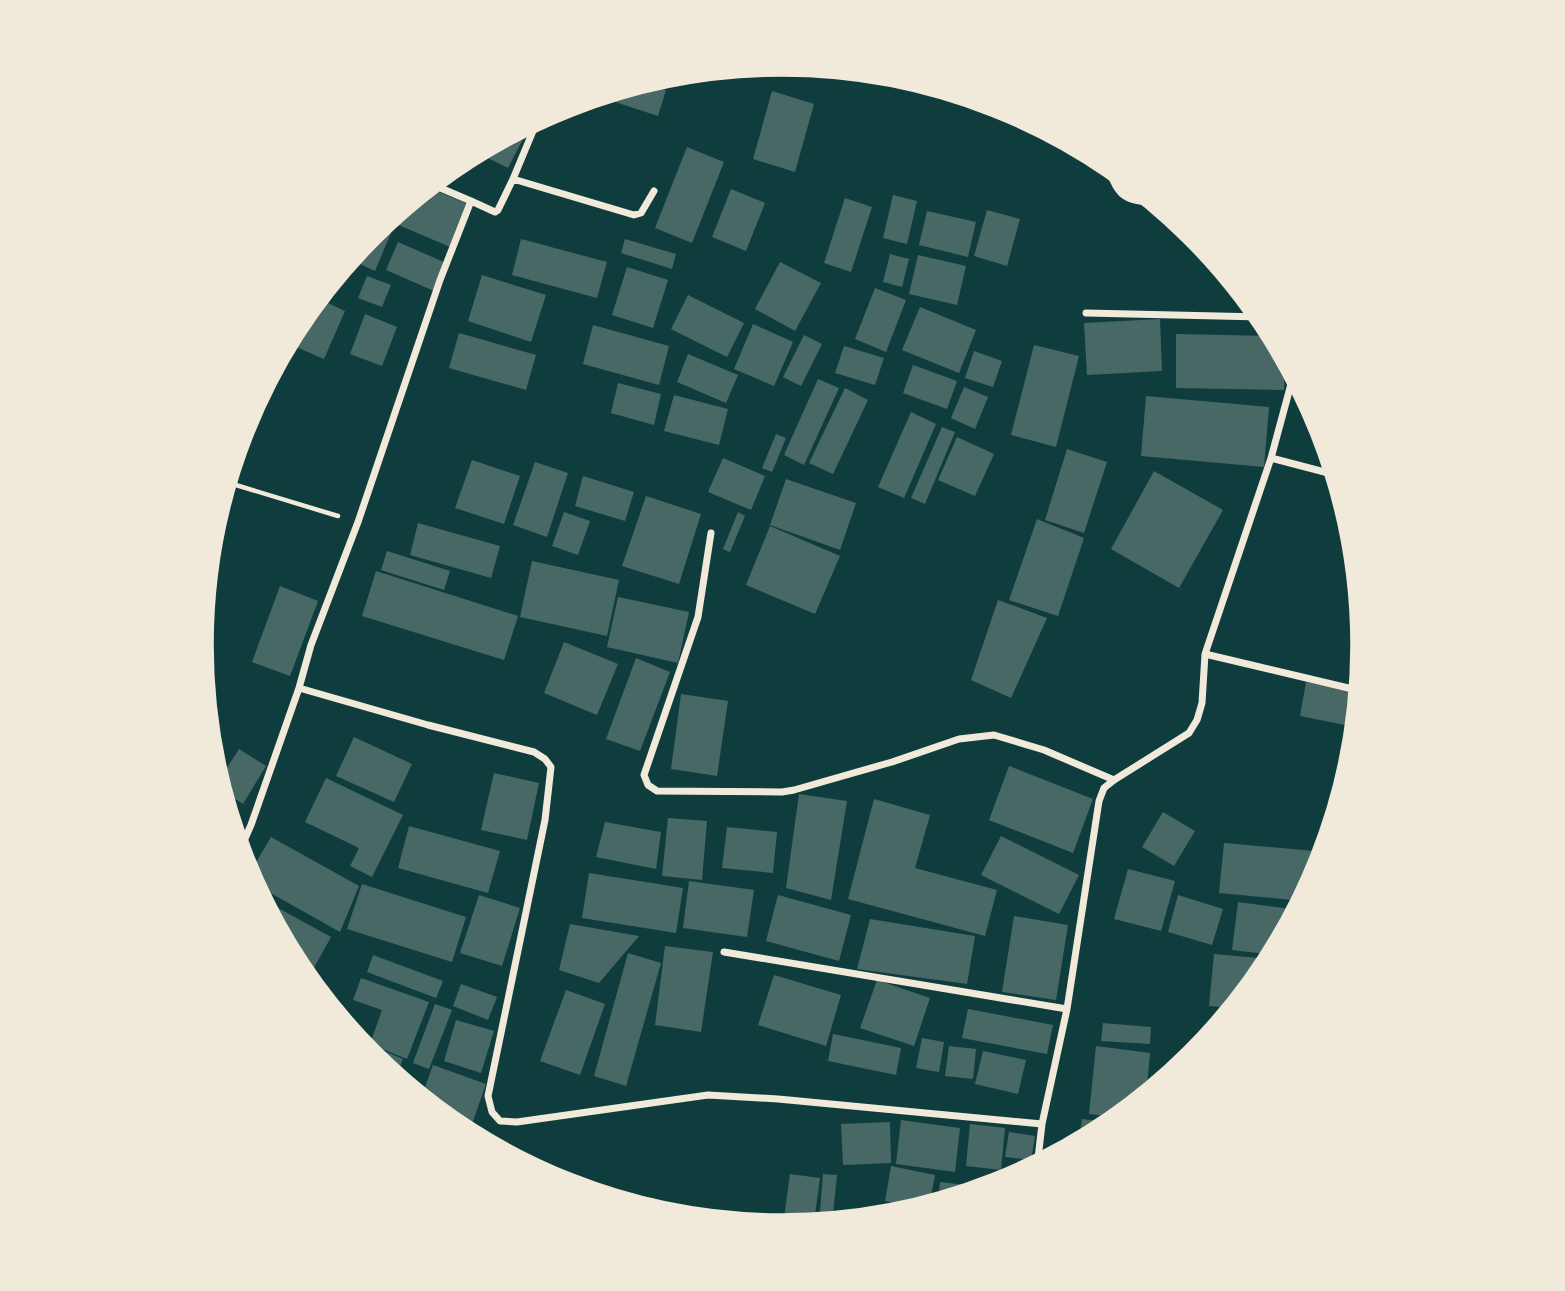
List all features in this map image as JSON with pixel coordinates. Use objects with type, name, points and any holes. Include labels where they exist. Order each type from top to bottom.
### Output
[{"type":"street","points":[[441,188],[495,212],[532,133]]},
{"type":"street","points":[[513,178],[634,215],[642,213],[654,191]]},
{"type":"street","points":[[1114,182],[1121,195],[1140,202]]},
{"type":"street","points":[[246,837],[358,522],[440,280],[471,201]]},
{"type":"street","points":[[1086,313],[1248,317]]},
{"type":"street","points":[[1038,1155],[1042,1124],[1067,1009],[1104,788],[1189,733],[1198,720],[1202,703],[1205,654],[1271,458],[1290,386]]},
{"type":"street","points":[[1271,458],[1325,472]]},
{"type":"street","points":[[712,533],[698,617],[644,775],[648,785],[657,790],[782,792],[892,762],[959,739],[994,735],[1044,750],[1114,780]]},
{"type":"street","points":[[1205,654],[1351,689]]},
{"type":"street","points":[[299,688],[534,752],[545,758],[551,767],[545,820],[488,1096],[492,1112],[500,1121],[517,1122],[708,1095],[1042,1124]]},
{"type":"street","points":[[724,952],[1067,1009]]},
{"type":"path","points":[[236,485],[358,522]]},
{"type":"building","points":[[661,89],[666,90],[658,116],[614,101]]},
{"type":"building","points":[[772,91],[814,104],[795,172],[753,159]]},
{"type":"building","points":[[522,138],[523,139],[508,168],[488,158]]},
{"type":"building","points":[[687,147],[724,162],[692,243],[655,228]]},
{"type":"building","points":[[731,189],[765,203],[746,251],[712,237]]},
{"type":"building","points":[[437,191],[468,204],[450,247],[398,225]]},
{"type":"building","points":[[893,195],[917,201],[907,244],[883,238]]},
{"type":"building","points":[[845,198],[872,207],[851,272],[824,263]]},
{"type":"building","points":[[987,210],[1020,219],[1007,266],[974,256]]},
{"type":"building","points":[[927,211],[976,222],[968,257],[919,245]]},
{"type":"building","points":[[391,233],[375,271],[360,264],[379,242]]},
{"type":"building","points":[[521,239],[607,262],[597,298],[512,275]]},
{"type":"building","points":[[625,239],[676,254],[672,269],[621,253]]},
{"type":"building","points":[[398,242],[446,263],[434,291],[386,270]]},
{"type":"building","points":[[890,254],[909,259],[902,287],[883,282]]},
{"type":"building","points":[[918,255],[966,266],[957,305],[909,294]]},
{"type":"building","points":[[780,262],[821,283],[795,331],[755,309]]},
{"type":"building","points":[[627,267],[668,280],[653,328],[612,315]]},
{"type":"building","points":[[482,275],[546,295],[531,342],[468,321]]},
{"type":"building","points":[[367,276],[391,285],[382,307],[358,298]]},
{"type":"building","points":[[875,288],[906,300],[886,352],[855,339]]},
{"type":"building","points":[[688,295],[744,323],[727,357],[671,329]]},
{"type":"building","points":[[327,303],[345,311],[324,359],[297,347]]},
{"type":"building","points":[[920,307],[976,330],[959,373],[902,350]]},
{"type":"building","points":[[365,314],[397,327],[382,366],[350,354]]},
{"type":"building","points":[[1160,319],[1162,371],[1087,375],[1084,323]]},
{"type":"building","points":[[753,324],[793,342],[774,386],[734,369]]},
{"type":"building","points":[[593,325],[669,346],[659,385],[583,364]]},
{"type":"building","points":[[459,333],[536,355],[526,390],[449,368]]},
{"type":"building","points":[[1176,334],[1261,336],[1284,375],[1284,390],[1176,388]]},
{"type":"building","points":[[804,335],[822,344],[801,386],[783,377]]},
{"type":"building","points":[[1034,345],[1079,356],[1056,447],[1011,435]]},
{"type":"building","points":[[844,346],[884,358],[875,385],[835,373]]},
{"type":"building","points":[[974,351],[1002,361],[993,387],[965,378]]},
{"type":"building","points":[[688,354],[738,375],[726,403],[677,382]]},
{"type":"building","points":[[913,365],[957,381],[947,409],[903,393]]},
{"type":"building","points":[[818,379],[839,388],[804,465],[784,455]]},
{"type":"building","points":[[618,383],[661,394],[654,425],[611,413]]},
{"type":"building","points":[[964,387],[988,397],[975,429],[951,418]]},
{"type":"building","points":[[845,388],[868,400],[833,474],[809,463]]},
{"type":"building","points":[[674,395],[728,409],[719,445],[664,431]]},
{"type":"building","points":[[1146,396],[1269,407],[1264,467],[1141,456]]},
{"type":"building","points":[[911,412],[936,424],[904,498],[878,487]]},
{"type":"building","points":[[942,427],[955,432],[925,504],[911,498]]},
{"type":"building","points":[[776,434],[786,438],[772,472],[762,468]]},
{"type":"building","points":[[957,437],[994,454],[975,496],[938,480]]},
{"type":"building","points":[[1067,449],[1107,462],[1084,533],[1045,520]]},
{"type":"building","points":[[723,458],[765,476],[751,510],[708,492]]},
{"type":"building","points":[[472,460],[520,476],[504,524],[455,508]]},
{"type":"building","points":[[535,462],[568,473],[547,537],[513,525]]},
{"type":"building","points":[[1154,471],[1223,510],[1179,588],[1111,549]]},
{"type":"building","points":[[583,476],[634,492],[625,521],[575,506]]},
{"type":"building","points":[[786,479],[856,503],[840,550],[770,525]]},
{"type":"building","points":[[646,496],[701,514],[679,584],[622,566]]},
{"type":"building","points":[[564,512],[590,521],[578,555],[552,546]]},
{"type":"building","points":[[738,512],[745,516],[730,552],[723,549]]},
{"type":"building","points":[[1037,519],[1084,538],[1058,616],[1009,600]]},
{"type":"building","points":[[418,523],[500,546],[491,578],[410,555]]},
{"type":"building","points":[[770,526],[840,556],[815,614],[746,585]]},
{"type":"building","points":[[387,551],[450,571],[444,590],[381,570]]},
{"type":"building","points":[[532,561],[619,580],[607,636],[520,617]]},
{"type":"building","points":[[376,571],[518,616],[504,660],[362,616]]},
{"type":"building","points":[[280,586],[318,601],[290,676],[252,662]]},
{"type":"building","points":[[618,597],[689,612],[678,663],[607,647]]},
{"type":"building","points":[[998,600],[1047,618],[1011,698],[971,680]]},
{"type":"building","points":[[564,642],[618,664],[597,715],[544,693]]},
{"type":"building","points":[[636,658],[670,672],[640,751],[606,739]]},
{"type":"building","points":[[1306,682],[1351,691],[1345,725],[1300,716]]},
{"type":"building","points":[[681,694],[728,701],[717,776],[671,769]]},
{"type":"building","points":[[354,737],[412,764],[394,802],[336,776]]},
{"type":"building","points":[[239,749],[266,766],[243,804],[234,798],[226,769]]},
{"type":"building","points":[[1009,766],[1093,799],[1073,853],[989,820]]},
{"type":"building","points":[[494,773],[539,783],[527,840],[481,830]]},
{"type":"building","points":[[326,778],[403,815],[372,877],[350,866],[359,848],[305,822]]},
{"type":"building","points":[[799,794],[847,801],[831,900],[786,888]]},
{"type":"building","points":[[874,799],[930,815],[915,868],[997,890],[985,936],[848,899]]},
{"type":"building","points":[[1163,812],[1195,831],[1174,866],[1142,847]]},
{"type":"building","points":[[668,818],[707,821],[702,880],[662,876]]},
{"type":"building","points":[[605,822],[661,832],[656,869],[596,857]]},
{"type":"building","points":[[409,826],[500,851],[488,893],[398,868]]},
{"type":"building","points":[[727,827],[777,832],[773,873],[722,868]]},
{"type":"building","points":[[1001,836],[1079,875],[1059,914],[981,875]]},
{"type":"building","points":[[271,837],[359,886],[340,932],[268,892],[256,863]]},
{"type":"building","points":[[1224,843],[1314,851],[1293,900],[1219,893]]},
{"type":"building","points":[[1128,869],[1175,881],[1161,931],[1114,919]]},
{"type":"building","points":[[589,873],[683,888],[676,933],[582,918]]},
{"type":"building","points":[[689,881],[754,890],[747,937],[683,928]]},
{"type":"building","points":[[362,884],[466,917],[452,962],[347,929]]},
{"type":"building","points":[[479,895],[520,908],[502,966],[460,953]]},
{"type":"building","points":[[778,895],[851,915],[839,961],[766,941]]},
{"type":"building","points":[[1178,895],[1223,909],[1212,945],[1168,932]]},
{"type":"building","points":[[1238,902],[1288,909],[1262,954],[1232,950]]},
{"type":"building","points":[[276,907],[331,937],[313,969]]},
{"type":"building","points":[[1014,916],[1068,925],[1056,1000],[1002,992]]},
{"type":"building","points":[[870,919],[975,936],[967,984],[857,969]]},
{"type":"building","points":[[570,924],[639,936],[599,983],[559,970]]},
{"type":"building","points":[[665,946],[713,952],[701,1032],[655,1025]]},
{"type":"building","points":[[628,953],[661,963],[626,1086],[594,1076]]},
{"type":"building","points":[[1214,954],[1259,958],[1223,1007],[1209,1006]]},
{"type":"building","points":[[373,955],[443,981],[436,998],[367,972]]},
{"type":"building","points":[[774,975],[841,995],[826,1046],[758,1025]]},
{"type":"building","points":[[361,978],[429,1002],[407,1059],[377,1047],[371,1040],[382,1010],[353,1000]]},
{"type":"building","points":[[877,980],[930,998],[914,1046],[860,1028]]},
{"type":"building","points":[[461,984],[497,997],[488,1020],[453,1006]]},
{"type":"building","points":[[566,990],[605,1004],[580,1075],[540,1061]]},
{"type":"building","points":[[435,1004],[452,1010],[429,1069],[413,1063]]},
{"type":"building","points":[[968,1009],[1053,1025],[1047,1054],[962,1038]]},
{"type":"building","points":[[456,1020],[494,1031],[481,1073],[444,1061]]},
{"type":"building","points":[[1103,1023],[1151,1027],[1150,1044],[1101,1041]]},
{"type":"building","points":[[833,1034],[901,1048],[896,1075],[828,1061]]},
{"type":"building","points":[[922,1038],[944,1042],[939,1072],[916,1068]]},
{"type":"building","points":[[949,1046],[976,1049],[973,1079],[945,1076]]},
{"type":"building","points":[[1096,1046],[1150,1053],[1147,1083],[1105,1116],[1089,1114]]},
{"type":"building","points":[[379,1049],[403,1059],[400,1067]]},
{"type":"building","points":[[983,1051],[1026,1060],[1018,1094],[975,1084]]},
{"type":"building","points":[[433,1065],[486,1084],[472,1124],[424,1089]]},
{"type":"building","points":[[1082,1119],[1097,1121],[1080,1132]]},
{"type":"building","points":[[901,1120],[960,1128],[955,1172],[896,1164]]},
{"type":"building","points":[[890,1122],[891,1163],[843,1165],[841,1124]]},
{"type":"building","points":[[970,1124],[1005,1128],[1001,1170],[966,1166]]},
{"type":"building","points":[[1009,1132],[1035,1136],[1031,1159],[1005,1157]]},
{"type":"building","points":[[891,1166],[935,1175],[931,1196],[899,1204],[885,1201]]},
{"type":"building","points":[[790,1174],[820,1178],[815,1215],[784,1216]]},
{"type":"building","points":[[823,1174],[837,1175],[833,1214],[820,1215]]},
{"type":"building","points":[[940,1182],[966,1185],[939,1193]]}]
